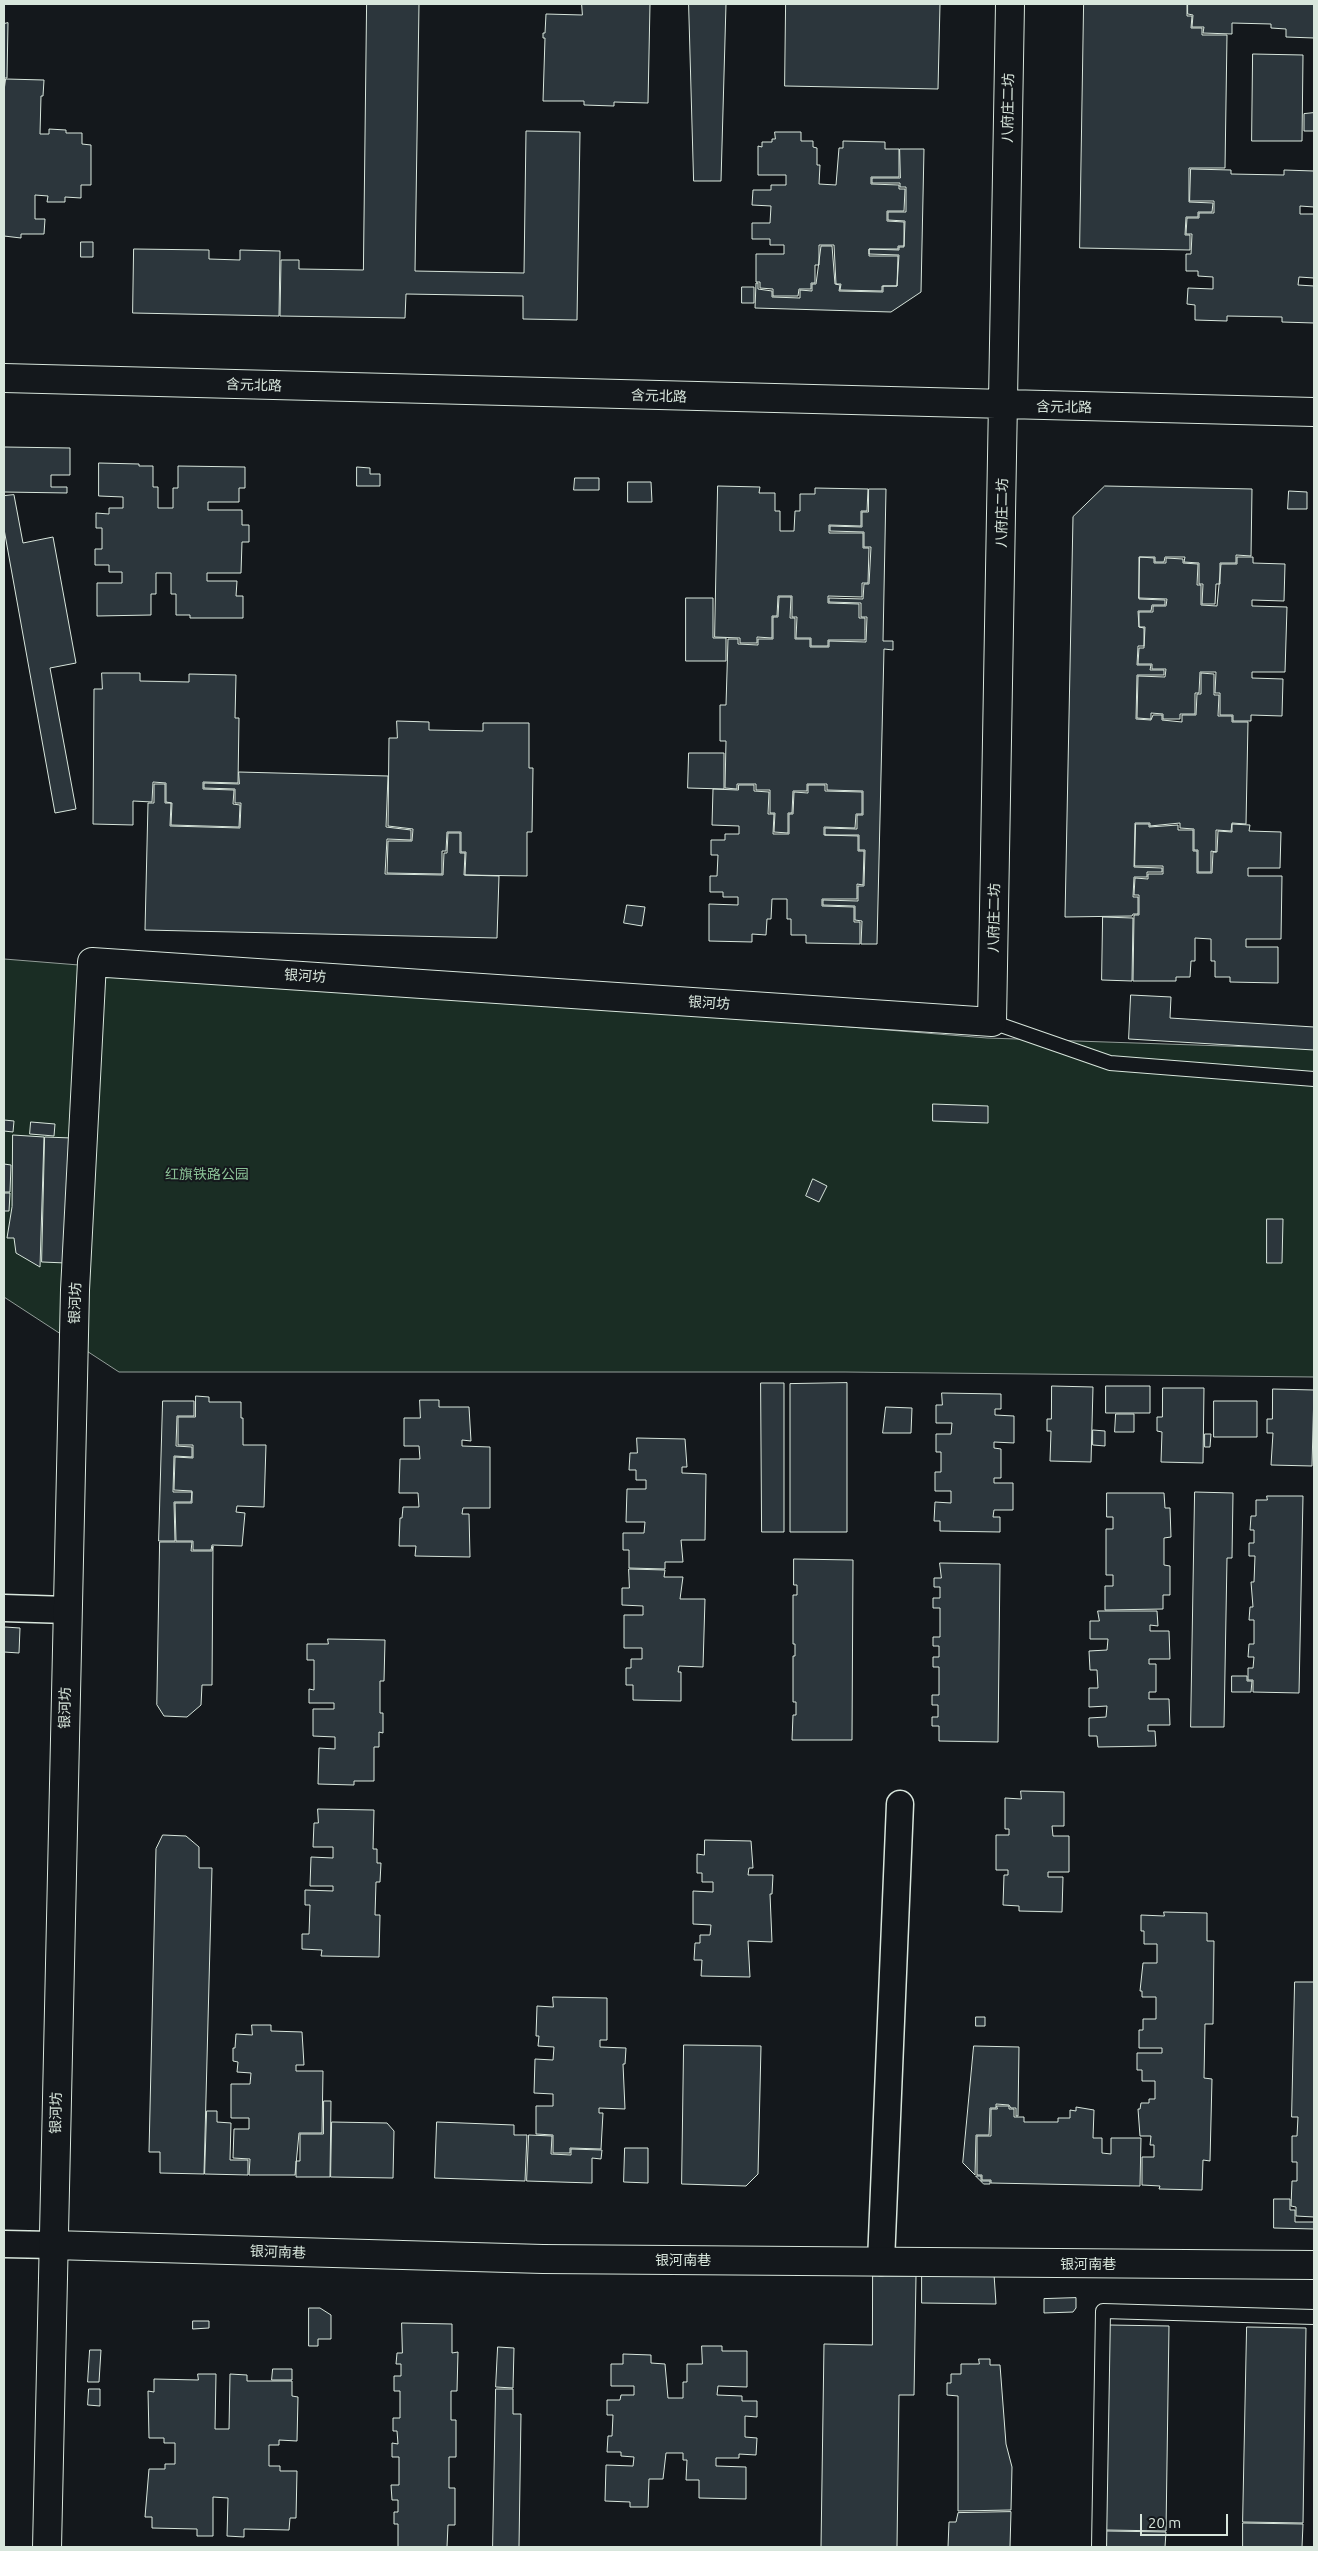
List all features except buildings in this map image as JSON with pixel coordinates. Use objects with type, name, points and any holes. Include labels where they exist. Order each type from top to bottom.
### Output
[{"type":"street","name":"八府庄二坊","points":[[992,1022],[1010,4]]},
{"type":"street","name":"含元北路","points":[[4,378],[1314,412]]},
{"type":"street","name":"银河坊","points":[[47,2547],[75,1290],[92,962],[992,1022]]},
{"type":"street","points":[[4,1608],[67,1610]]},
{"type":"street","points":[[880,2262],[900,1804]]},
{"type":"street","points":[[4,2244],[53,2246]]},
{"type":"street","name":"银河南巷","points":[[53,2246],[543,2259],[1314,2265]]},
{"type":"lane","points":[[992,1022],[1110,1063],[1314,1078]]},
{"type":"lane","points":[[1099,2547],[1103,2311],[1314,2318]]},
{"type":"green space","name":"红旗铁路公园","points":[[4,959],[987,1038],[1314,1049],[1314,1377],[845,1372],[119,1372],[4,1297]]}]
